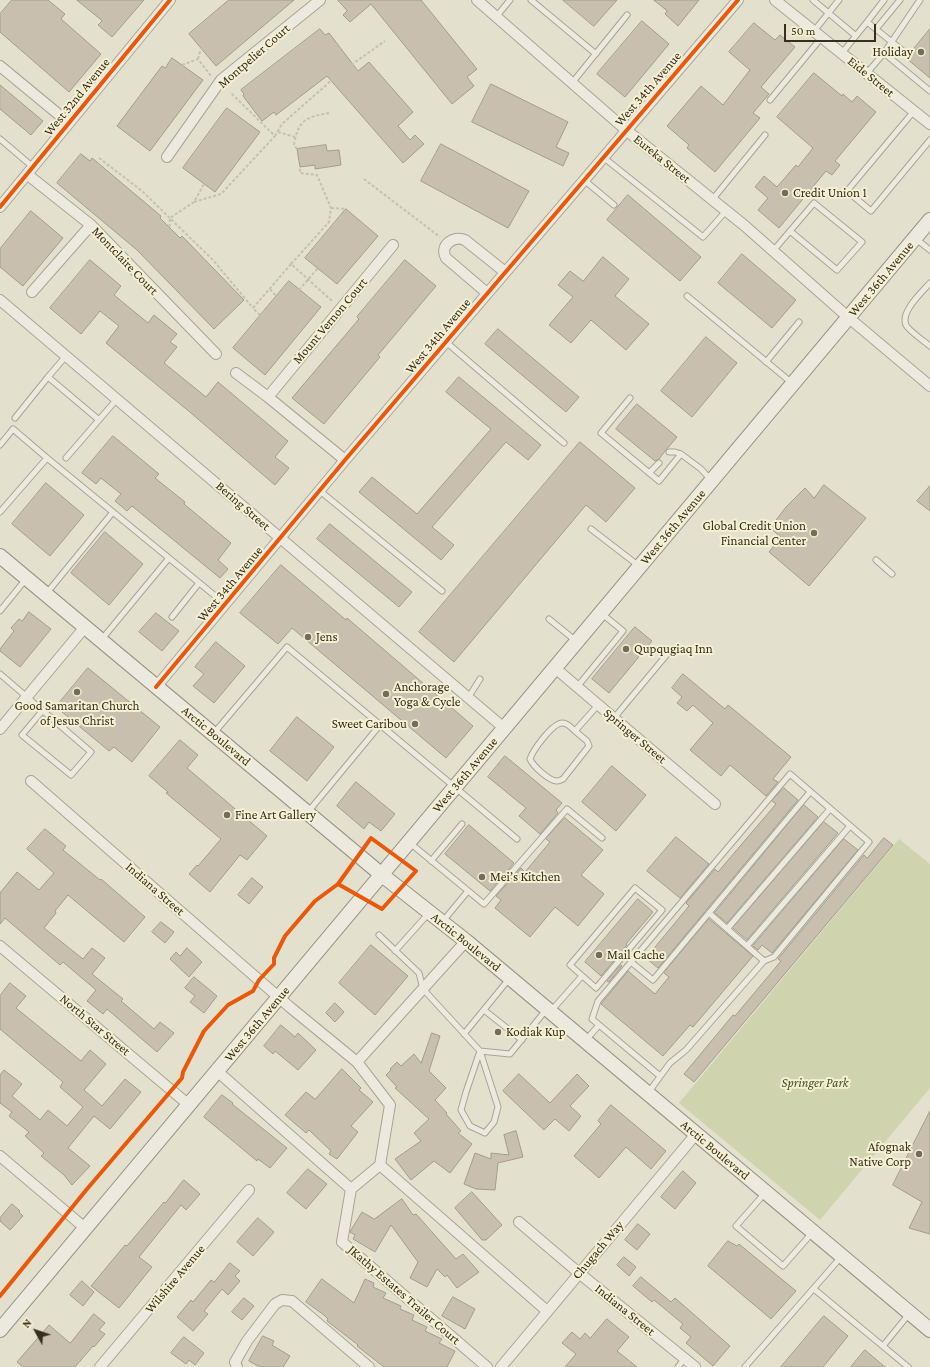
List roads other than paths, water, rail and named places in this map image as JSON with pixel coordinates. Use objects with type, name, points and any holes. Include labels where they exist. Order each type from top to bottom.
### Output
[{"type":"main road","name":"West 36th Avenue","points":[[0,1330],[930,220]]},
{"type":"main road","name":"Arctic Boulevard","points":[[0,556],[382,875],[466,941],[930,1330]]},
{"type":"street","name":"West 32nd Avenue","points":[[0,207],[170,0]]},
{"type":"street","name":"Montpelier Court","points":[[167,157],[221,80],[320,0]]},
{"type":"street","name":"Eureka Street","points":[[477,0],[626,130],[774,251],[848,318],[930,386]]},
{"type":"street","name":"West 34th Avenue","points":[[156,687],[281,539],[345,460],[738,0]]},
{"type":"street","name":"Eide Street","points":[[775,0],[930,124]]},
{"type":"street","points":[[0,66],[69,123]]},
{"type":"street","name":"Montclaire Court","points":[[31,171],[90,225],[216,354]]},
{"type":"street","points":[[32,292],[90,225]]},
{"type":"street","points":[[487,293],[446,258],[444,255],[444,246],[447,242],[461,238],[465,240],[505,272]]},
{"type":"street","name":"Mount Vernon Court","points":[[268,397],[393,246]]},
{"type":"street","name":"Bering Street","points":[[0,300],[504,728]]},
{"type":"street","points":[[236,373],[268,397],[345,460]]},
{"type":"street","points":[[0,729],[85,627]]},
{"type":"street","name":"Springer Street","points":[[555,668],[715,804]]},
{"type":"street","name":"Indiana Street","points":[[30,781],[279,997]]},
{"type":"street","points":[[357,1062],[466,941]]},
{"type":"street","name":"North Star Street","points":[[0,946],[189,1104]]},
{"type":"street","points":[[217,1071],[351,1189],[380,1165],[390,1105],[357,1062],[279,997]]},
{"type":"street","name":"Chugach Way","points":[[502,1367],[547,1311],[696,1134]]},
{"type":"street","points":[[0,1156],[85,1228]]},
{"type":"street","points":[[380,1165],[547,1311]]},
{"type":"street","name":"JKathy Estates Trailer Court","points":[[351,1189],[342,1242],[487,1367]]},
{"type":"street","name":"Wilshire Avenue","points":[[100,1367],[249,1190]]},
{"type":"street","name":"Indiana Street","points":[[519,1222],[579,1273],[695,1367]]},
{"type":"street","points":[[237,1367],[235,1362],[247,1341],[275,1304],[282,1300],[292,1301],[369,1367]]},
{"type":"lane","points":[[496,17],[510,0]]},
{"type":"lane","points":[[532,0],[596,54]]},
{"type":"lane","points":[[813,0],[856,36]]},
{"type":"lane","points":[[770,100],[818,34],[828,13],[839,0]]},
{"type":"lane","points":[[842,53],[884,0]]},
{"type":"lane","points":[[876,29],[900,0]]},
{"type":"lane","points":[[867,74],[884,53],[920,0]]},
{"type":"lane","points":[[572,83],[627,15]]},
{"type":"lane","points":[[866,22],[908,55]]},
{"type":"lane","points":[[884,53],[930,91]]},
{"type":"lane","points":[[914,111],[847,191],[871,211],[930,140]]},
{"type":"lane","points":[[712,200],[765,135]]},
{"type":"lane","points":[[0,139],[31,171]]},
{"type":"lane","points":[[603,157],[703,237],[726,211]]},
{"type":"lane","points":[[584,180],[614,205]]},
{"type":"lane","points":[[774,251],[790,231],[814,203],[862,242],[837,270],[790,231]]},
{"type":"lane","points":[[915,238],[930,250]]},
{"type":"lane","points":[[930,283],[908,309],[904,317],[906,326],[930,346]]},
{"type":"lane","points":[[686,296],[793,384]]},
{"type":"lane","points":[[766,362],[799,322]]},
{"type":"lane","points":[[446,342],[564,443]]},
{"type":"lane","points":[[14,418],[66,356]]},
{"type":"lane","points":[[48,377],[99,420]]},
{"type":"lane","points":[[630,398],[601,432],[659,482],[681,454]]},
{"type":"lane","points":[[66,458],[117,399]]},
{"type":"lane","points":[[0,445],[13,429],[226,604]]},
{"type":"lane","points":[[669,452],[681,454],[701,469],[712,480]]},
{"type":"lane","points":[[0,512],[47,458]]},
{"type":"lane","points":[[649,473],[659,463]]},
{"type":"lane","points":[[320,491],[442,591]]},
{"type":"lane","points":[[46,594],[113,512]]},
{"type":"lane","points":[[591,529],[640,567]]},
{"type":"lane","points":[[101,641],[169,558]]},
{"type":"lane","points":[[876,560],[892,574]]},
{"type":"lane","points":[[0,611],[27,578]]},
{"type":"lane","points":[[172,617],[199,583]]},
{"type":"lane","points":[[577,687],[623,631],[601,613]]},
{"type":"lane","points":[[549,619],[577,642]]},
{"type":"lane","points":[[213,734],[287,647],[517,839]]},
{"type":"lane","points":[[614,718],[669,652]]},
{"type":"lane","points":[[0,674],[43,710],[91,752],[71,775],[22,735],[43,710]]},
{"type":"lane","points":[[468,698],[480,678]]},
{"type":"lane","points":[[575,732],[598,705]]},
{"type":"lane","points":[[562,722],[575,732],[587,741],[589,746],[563,779],[557,781],[551,779],[532,764],[530,759],[533,752],[555,724],[562,722]]},
{"type":"lane","points":[[307,812],[380,725]]},
{"type":"lane","points":[[648,1094],[670,1063],[686,1050],[764,961],[774,957],[869,842],[790,774],[598,1001],[592,1019],[660,1076]]},
{"type":"lane","points":[[631,962],[653,980],[810,792]]},
{"type":"lane","points":[[727,929],[830,808]]},
{"type":"lane","points":[[409,842],[484,904],[567,809],[602,838]]},
{"type":"lane","points":[[431,861],[462,824]]},
{"type":"lane","points":[[747,946],[850,826]]},
{"type":"lane","points":[[635,888],[662,910],[596,988],[582,976],[570,965],[635,888]]},
{"type":"lane","points":[[442,922],[468,891]]},
{"type":"lane","points":[[395,951],[429,912]]},
{"type":"lane","points":[[709,914],[764,961]]},
{"type":"lane","points":[[379,936],[419,973],[422,989],[480,1051],[498,1107],[494,1122],[485,1133],[470,1126],[461,1110],[480,1051]]},
{"type":"lane","points":[[480,1051],[510,1054],[582,976]]},
{"type":"lane","points":[[464,1034],[510,978]]},
{"type":"lane","points":[[484,1010],[522,1040]]},
{"type":"lane","points":[[586,1041],[599,1025]]},
{"type":"lane","points":[[765,1192],[736,1226],[783,1266],[813,1232]]},
{"type":"lane","points":[[745,1367],[842,1256]]},
{"type":"lane","points":[[814,1289],[908,1367]]},
{"type":"lane","points":[[883,1346],[910,1313]]},
{"type":"lane","points":[[678,1367],[685,1358]]},
{"type":"place","name":"Holiday","points":[[921,52]]},
{"type":"place","name":"Credit Union 1","points":[[785,193]]},
{"type":"place","name":"Global Credit Union Financial Center","points":[[814,533]]},
{"type":"place","name":"Jens","points":[[308,637]]},
{"type":"place","name":"Qupqugiaq Inn","points":[[626,649]]},
{"type":"place","name":"Good Samaritan Church of Jesus Christ","points":[[77,692]]},
{"type":"place","name":"Anchorage Yoga & Cycle","points":[[386,694]]},
{"type":"place","name":"Sweet Caribou","points":[[415,724]]},
{"type":"place","name":"Fine Art Gallery","points":[[227,815]]},
{"type":"place","name":"Mei’s Kitchen","points":[[482,877]]},
{"type":"place","name":"Mail Cache","points":[[599,955]]},
{"type":"place","name":"Kodiak Kup","points":[[498,1032]]},
{"type":"place","name":"Afognak Native Corp","points":[[919,1154]]},
{"type":"park label","name":"Springer Park","points":[[815,1083]]}]
